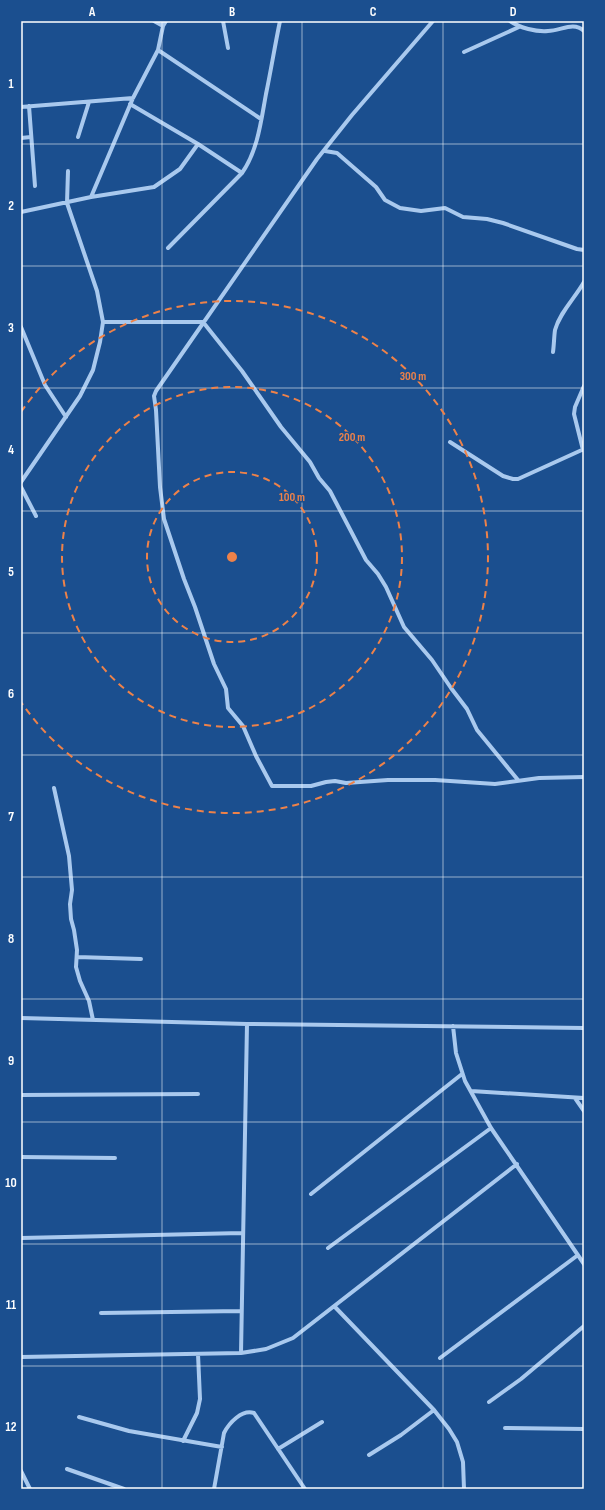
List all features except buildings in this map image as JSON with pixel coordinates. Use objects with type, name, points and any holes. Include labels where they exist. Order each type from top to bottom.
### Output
[{"type":"street","points":[[154,21],[163,24]]},
{"type":"street","points":[[91,197],[130,104],[158,50],[163,24],[166,21]]},
{"type":"street","points":[[223,21],[228,48]]},
{"type":"street","points":[[168,248],[242,173],[254,151],[280,21]]},
{"type":"street","points":[[433,21],[352,115],[325,151],[290,198],[156,391],[154,396],[158,432],[160,487],[164,519],[184,579],[196,607],[214,664],[226,689],[228,708],[243,726],[270,784],[275,786],[311,786],[335,780],[346,783],[388,780],[435,780],[496,784],[539,778],[584,777]]},
{"type":"street","points":[[510,21],[519,27],[548,32],[572,26],[577,27],[584,32]]},
{"type":"street","points":[[464,52],[519,27]]},
{"type":"street","points":[[158,50],[261,119]]},
{"type":"street","points":[[21,107],[133,98]]},
{"type":"street","points":[[78,137],[88,102]]},
{"type":"street","points":[[130,104],[198,144],[242,173]]},
{"type":"street","points":[[29,106],[35,186]]},
{"type":"street","points":[[21,138],[31,137]]},
{"type":"street","points":[[21,212],[91,197],[149,189],[158,186],[180,169],[198,144]]},
{"type":"street","points":[[325,151],[337,153],[376,187],[386,202],[400,208],[420,211],[444,208],[463,217],[487,219],[503,223],[574,248],[584,250]]},
{"type":"street","points":[[21,482],[80,396],[93,370],[100,342],[103,322],[96,291],[67,203],[68,171]]},
{"type":"street","points":[[553,352],[557,325],[568,304],[584,282]]},
{"type":"street","points":[[103,322],[203,322]]},
{"type":"street","points":[[203,322],[242,371],[281,427],[310,462],[319,478],[330,491],[366,560],[378,574],[386,588],[404,627],[432,660],[467,709],[477,730],[518,780]]},
{"type":"street","points":[[21,327],[45,385],[66,417]]},
{"type":"street","points":[[450,442],[503,476],[518,479],[583,449],[574,414],[575,407],[584,386]]},
{"type":"street","points":[[21,487],[36,516]]},
{"type":"street","points":[[54,788],[69,856],[72,890],[70,912],[76,943],[76,967],[80,981],[89,1001],[93,1020]]},
{"type":"street","points":[[77,957],[140,959]]},
{"type":"street","points":[[21,1018],[247,1024],[584,1028]]},
{"type":"street","points":[[240,1353],[247,1024]]},
{"type":"street","points":[[453,1026],[456,1053],[462,1074],[470,1091],[491,1128],[584,1264]]},
{"type":"street","points":[[310,1194],[462,1074]]},
{"type":"street","points":[[470,1091],[584,1098]]},
{"type":"street","points":[[21,1096],[198,1094]]},
{"type":"street","points":[[576,1098],[584,1111]]},
{"type":"street","points":[[328,1248],[491,1128]]},
{"type":"street","points":[[21,1157],[115,1158]]},
{"type":"street","points":[[21,1357],[240,1353],[266,1349],[293,1338],[335,1307],[517,1164]]},
{"type":"street","points":[[21,1238],[242,1233]]},
{"type":"street","points":[[440,1358],[578,1255]]},
{"type":"street","points":[[335,1307],[434,1410],[450,1429],[457,1442],[463,1462],[464,1489]]},
{"type":"street","points":[[101,1313],[241,1311]]},
{"type":"street","points":[[489,1402],[521,1379],[584,1326]]},
{"type":"street","points":[[183,1441],[199,1406],[198,1354]]},
{"type":"street","points":[[369,1455],[401,1435],[434,1410]]},
{"type":"street","points":[[214,1489],[224,1433],[231,1422],[246,1412],[251,1412],[254,1413],[305,1489]]},
{"type":"street","points":[[79,1417],[129,1431],[222,1447]]},
{"type":"street","points":[[278,1449],[322,1422]]},
{"type":"street","points":[[505,1428],[584,1429]]},
{"type":"street","points":[[67,1469],[124,1489]]},
{"type":"street","points":[[21,1471],[30,1489]]}]
